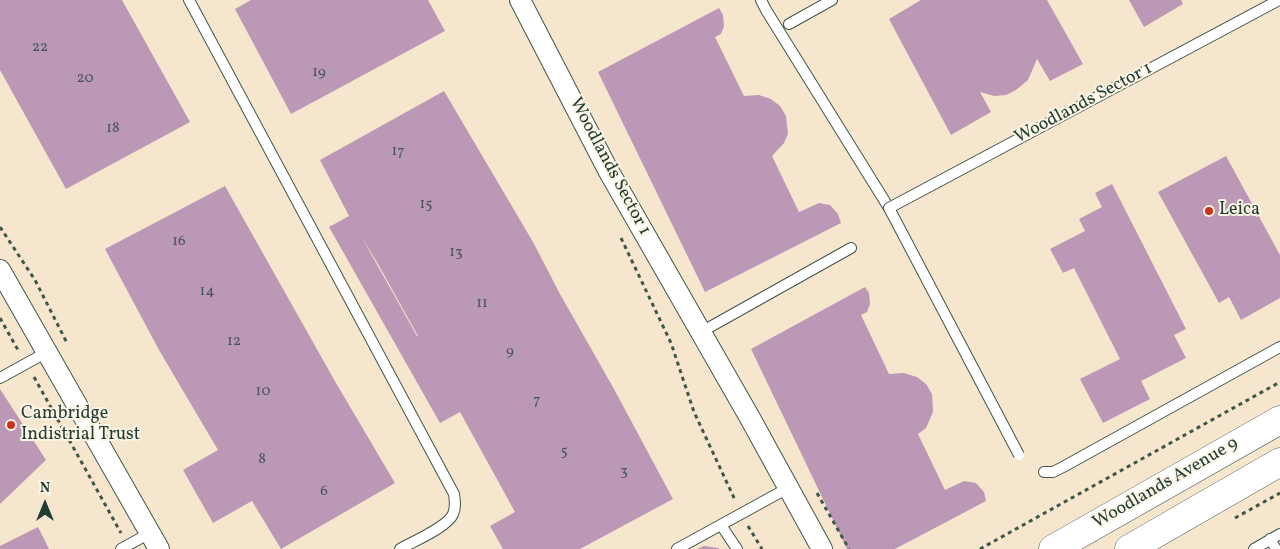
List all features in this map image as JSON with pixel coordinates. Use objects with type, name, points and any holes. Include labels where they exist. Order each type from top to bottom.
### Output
[{"type":"main road","name":"Woodlands Avenue 9","points":[[1053,549],[1280,420]]},
{"type":"main road","points":[[1128,549],[1280,462]]},
{"type":"street","name":"Woodlands Sector 1","points":[[520,0],[608,170],[822,549]]},
{"type":"street","points":[[0,270],[154,541]]},
{"type":"lane","points":[[189,0],[454,494],[455,507],[449,520],[400,549]]},
{"type":"lane","points":[[761,0],[889,208],[1019,455]]},
{"type":"lane","points":[[789,24],[832,0]]},
{"type":"lane","name":"Woodlands Sector 1","points":[[889,208],[1279,0]]},
{"type":"lane","points":[[701,332],[851,248]]},
{"type":"lane","points":[[1044,472],[1053,472],[1063,467],[1280,347]]},
{"type":"lane","points":[[0,378],[48,352]]},
{"type":"lane","points":[[677,549],[788,488]]},
{"type":"lane","points":[[721,525],[737,549]]},
{"type":"lane","points":[[1254,549],[1280,534]]},
{"type":"lane","points":[[1270,539],[1276,549]]},
{"type":"lane","points":[[124,547],[154,541]]},
{"type":"path","points":[[620,236],[679,364],[694,412],[742,514],[762,549]]},
{"type":"path","points":[[0,318],[124,547]]},
{"type":"path","points":[[980,549],[1280,382]]},
{"type":"building","points":[[0,0],[122,0],[190,122],[66,189],[0,70]]},
{"type":"building","points":[[251,0],[428,0],[445,31],[291,114],[235,9]]},
{"type":"building","points":[[921,0],[1047,0],[1083,64],[1050,81],[1037,59],[1028,80],[1016,90],[1006,95],[994,96],[980,92],[991,112],[951,135],[889,19]]},
{"type":"building","points":[[1129,0],[1181,0],[1183,4],[1144,27]]},
{"type":"building","points":[[719,8],[723,15],[724,26],[721,34],[715,37],[744,96],[759,95],[771,99],[780,106],[786,116],[788,134],[784,143],[772,156],[799,212],[819,203],[830,205],[838,214],[841,223],[705,292],[598,72]]},
{"type":"building","points":[[444,91],[533,242],[673,499],[580,549],[503,549],[490,526],[515,512],[460,412],[440,423],[329,227],[349,216],[320,160]],"holes":[[[361,236],[378,264],[418,336]]]},
{"type":"building","points":[[1226,156],[1280,255],[1280,298],[1241,320],[1229,297],[1219,303],[1158,192]]},
{"type":"building","points":[[1112,184],[1186,329],[1174,335],[1186,358],[1141,381],[1150,399],[1103,423],[1080,379],[1120,359],[1074,268],[1063,273],[1050,249],[1085,231],[1079,219],[1102,207],[1095,193]]},
{"type":"building","points":[[225,186],[336,383],[395,483],[281,549],[252,501],[213,523],[183,470],[218,450],[159,350],[105,249]]},
{"type":"building","points":[[865,287],[869,293],[870,304],[867,312],[861,315],[889,374],[904,373],[917,377],[926,384],[932,394],[933,412],[926,428],[918,434],[945,490],[964,481],[976,483],[984,492],[986,501],[895,549],[847,549],[751,349]]},
{"type":"building","name":"Cambridge Indistrial Trust","points":[[0,389],[46,460],[0,504]]},
{"type":"building","points":[[38,527],[49,549],[0,549],[0,546]]},
{"type":"building","points":[[704,546],[719,548],[719,549],[697,549]]},
{"type":"place","name":"Leica","points":[[1209,211]]},
{"type":"place","name":"Cambridge Indistrial Trust","points":[[11,425]]}]
